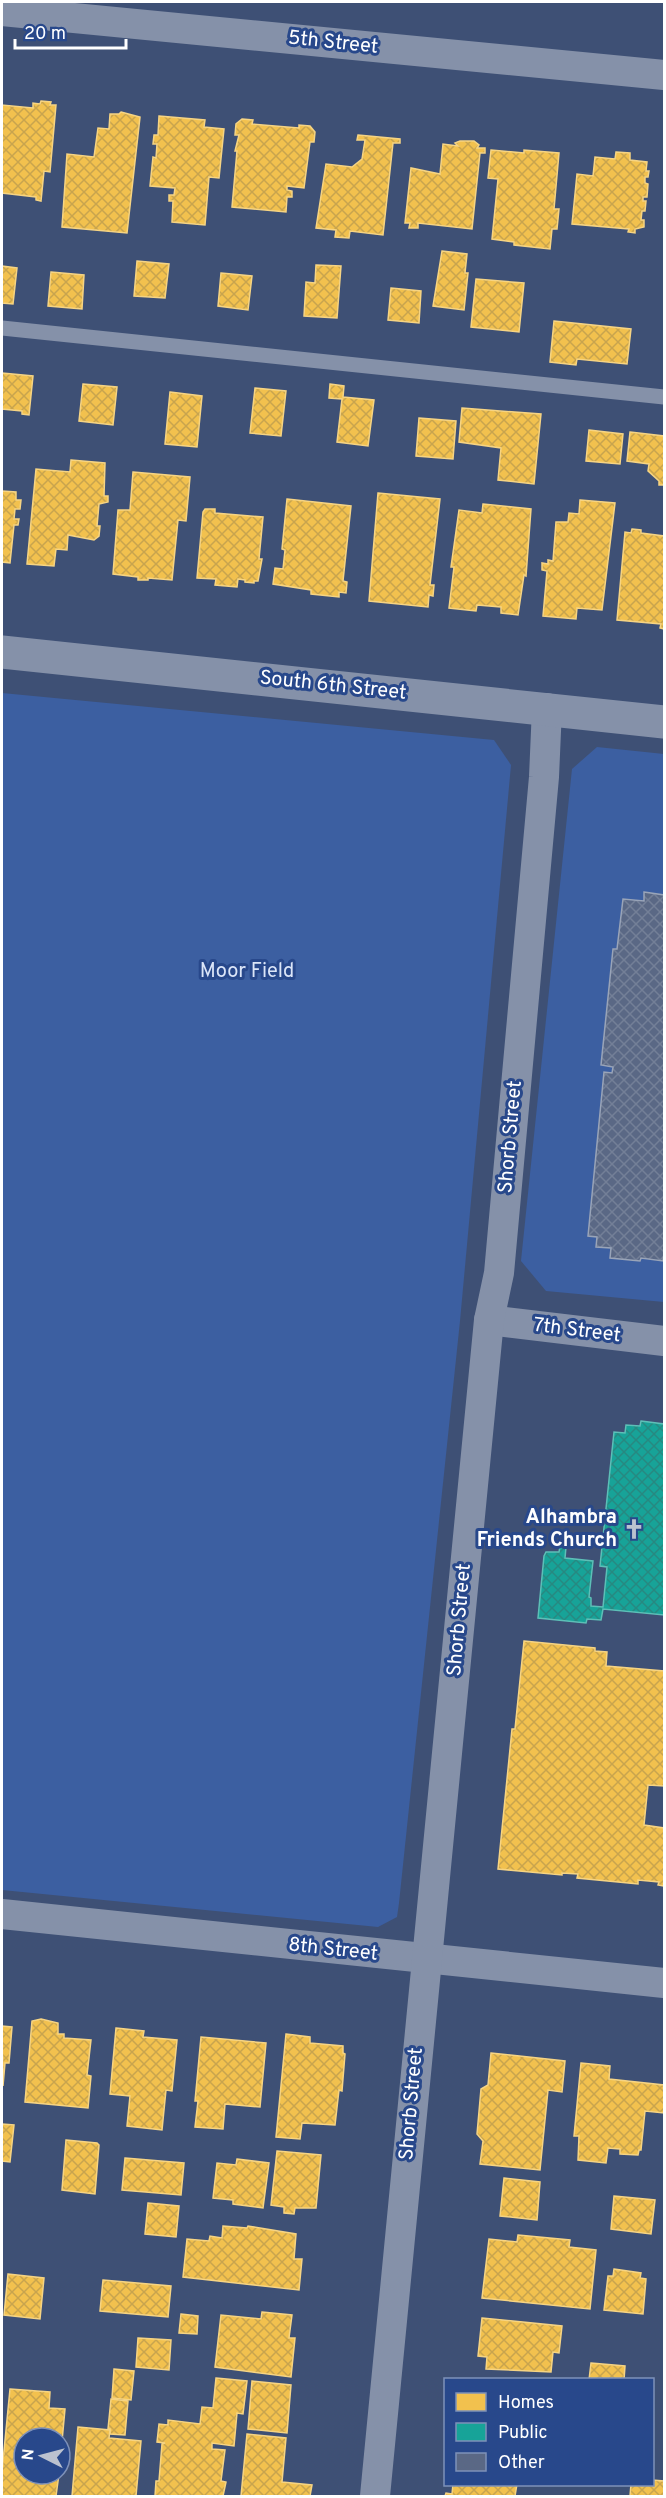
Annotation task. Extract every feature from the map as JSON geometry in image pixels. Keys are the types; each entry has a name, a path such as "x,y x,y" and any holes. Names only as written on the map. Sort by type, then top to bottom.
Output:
{"street":[{"name":"5th Street","path":"2,11 664,75"},
{"name":"South 6th Street","path":"2,652 664,722"},
{"name":"Shorb Street","path":"375,2496 489,1320 499,1273 544,777 547,708"},
{"name":"7th Street","path":"489,1320 664,1341"},
{"name":"8th Street","path":"2,1914 664,1983"}],"lane":[{"path":"2,328 664,397"}],"green space":[{"name":"Moor Field","path":"2,693 494,740 511,765 460,1321 399,1903 397,1917 378,1927 2,1890"},
{"path":"597,747 664,754 664,1302 546,1291 521,1261 572,769"}],"building: Homes":[{"path":"41,101 56,105 50,172 44,171 41,201 36,200 36,197 2,193 2,105 33,108 33,103 40,104"},
{"path":"121,112 140,117 127,233 62,227 67,154 94,157 98,128 109,129 110,114"},
{"path":"159,116 205,120 204,127 224,129 219,178 209,177 205,225 172,222 173,201 169,201 169,195 174,195 175,188 150,186 153,157 156,158 157,144 153,144 154,135 158,135"},
{"path":"242,119 253,120 252,124 299,128 299,125 310,126 315,132 314,142 310,142 304,188 287,186 287,190 292,191 292,197 287,197 286,212 232,207 237,151 235,151 239,135 235,135 236,124"},
{"path":"358,135 400,139 400,143 393,143 383,235 350,231 349,238 335,237 336,230 316,228 326,164 352,167 362,159 365,140 357,140"},
{"path":"474,141 479,145 477,148 485,148 485,153 480,153 472,229 418,223 418,228 409,228 410,223 405,223 411,168 440,174 443,144 458,146 455,143"},
{"path":"491,150 559,153 554,209 559,209 557,229 552,229 550,249 514,245 514,242 492,239 498,179 488,178"},
{"path":"616,152 630,153 630,160 647,162 646,171 649,171 648,177 645,177 645,183 648,184 647,197 643,197 643,201 646,201 641,220 644,220 644,227 635,229 635,233 628,232 629,229 572,224 577,174 593,176 595,157 615,159"},
{"path":"442,251 467,254 465,273 468,273 464,310 433,306"},
{"path":"137,261 169,264 165,298 134,296"},
{"path":"316,265 341,266 337,318 304,316 306,282 315,283"},
{"path":"2,266 17,268 13,304 2,303"},
{"path":"51,272 84,275 82,309 48,306"},
{"path":"221,273 252,276 248,310 218,306"},
{"path":"476,279 524,283 519,332 471,327"},
{"path":"391,288 421,291 419,323 388,320"},
{"path":"554,321 631,329 627,364 577,359 576,365 550,362"},
{"path":"2,373 33,376 29,415 22,414 22,411 2,409"},
{"path":"83,384 117,387 113,425 79,421"},
{"path":"330,384 344,386 343,397 374,400 368,446 337,442 342,399 329,398"},
{"path":"255,388 286,391 281,436 250,433"},
{"path":"170,392 202,396 197,447 165,444"},
{"path":"462,408 541,414 534,484 498,480 501,448 459,442"},
{"path":"419,418 456,421 453,459 416,456"},
{"path":"589,430 623,434 620,464 586,461"},
{"path":"630,432 664,436 664,485 659,485 659,481 648,471 649,464 627,461"},
{"path":"71,460 105,463 104,496 108,496 108,502 99,504 97,526 100,526 99,536 94,540 68,535 67,550 56,549 54,566 27,564 36,469 70,472"},
{"path":"133,472 190,477 186,521 178,520 172,580 148,578 148,580 138,580 138,577 113,574 118,510 130,510"},
{"path":"2,491 16,492 16,500 21,500 20,509 15,509 14,519 19,519 18,525 14,525 10,563 2,562"},
{"path":"378,493 440,499 430,585 434,585 433,596 429,595 428,607 369,601"},
{"path":"287,499 351,506 343,581 347,582 346,593 339,592 339,597 311,594 311,590 273,584 275,568 283,569 285,550 282,549"},
{"path":"580,500 615,503 602,610 577,608 576,619 543,616 547,571 542,570 542,563 548,564 548,560 553,561 556,522 568,522 569,513 579,514"},
{"path":"483,504 531,509 526,576 524,575 518,615 501,613 501,607 477,605 476,611 449,608 454,567 451,567 459,510 482,513"},
{"path":"205,509 215,509 215,513 263,517 259,559 262,559 258,581 254,583 238,579 237,587 215,585 216,579 197,578"},
{"path":"632,529 641,530 641,533 664,536 664,629 660,628 661,624 617,620 625,532 631,533"},
{"path":"524,1641 595,1648 595,1651 607,1652 606,1666 664,1671 664,1786 648,1785 644,1825 664,1828 664,1886 658,1885 659,1882 638,1880 638,1884 577,1878 578,1874 562,1873 562,1875 498,1869 512,1729 515,1729"},
{"path":"41,2019 58,2023 58,2034 64,2034 64,2038 91,2040 87,2075 91,2076 88,2108 25,2102 32,2021"},
{"path":"2,2026 12,2027 9,2063 5,2063 3,2086"},
{"path":"116,2028 144,2031 143,2037 177,2040 172,2091 166,2090 162,2130 127,2126 130,2096 110,2094"},
{"path":"286,2034 310,2037 310,2043 343,2046 345,2054 342,2091 339,2090 335,2125 302,2123 300,2139 276,2137"},
{"path":"201,2037 266,2043 260,2107 225,2104 223,2129 195,2127"},
{"path":"491,2053 565,2061 562,2092 548,2090 540,2170 480,2164 483,2141 477,2134 481,2089 488,2085"},
{"path":"581,2063 610,2066 609,2079 664,2085 664,2113 645,2111 641,2150 638,2155 620,2154 620,2149 608,2148 606,2163 578,2160 579,2136 574,2136"},
{"path":"2,2124 14,2125 10,2162 2,2161"},
{"path":"66,2140 99,2145 95,2194 62,2190"},
{"path":"277,2151 321,2155 316,2208 295,2208 294,2214 284,2213 284,2207 271,2205"},
{"path":"125,2158 184,2163 181,2195 122,2190"},
{"path":"237,2159 269,2163 263,2208 233,2204 233,2200 213,2198 217,2163 236,2165"},
{"path":"504,2178 540,2182 537,2220 500,2216"},
{"path":"614,2196 655,2200 651,2234 611,2229"},
{"path":"148,2203 179,2206 176,2237 145,2234"},
{"path":"223,2226 247,2228 248,2226 296,2234 294,2259 302,2259 299,2290 183,2277 187,2239 209,2241 210,2236 222,2238"},
{"path":"518,2235 570,2240 569,2247 596,2250 590,2309 482,2298 489,2239 517,2242"},
{"path":"614,2269 641,2273 640,2278 646,2279 643,2314 604,2310 608,2276 613,2276"},
{"path":"8,2274 44,2278 40,2319 4,2315"},
{"path":"103,2280 171,2286 168,2317 100,2311"},
{"path":"262,2312 292,2315 289,2338 295,2338 291,2377 215,2367 221,2315 261,2319"},
{"path":"181,2314 198,2316 197,2334 179,2333"},
{"path":"482,2318 562,2326 559,2353 553,2352 551,2372 486,2369 487,2357 478,2356"},
{"path":"138,2338 171,2340 169,2370 136,2367"},
{"path":"591,2363 625,2366 624,2378 589,2378"},
{"path":"114,2369 134,2371 131,2400 112,2398"},
{"path":"216,2378 247,2381 243,2414 237,2413 234,2446 212,2443 212,2449 225,2450 221,2481 226,2482 223,2496 155,2496 156,2481 159,2481 162,2444 165,2443 157,2442 159,2424 168,2425 168,2420 200,2424 202,2407 213,2408"},
{"path":"252,2381 291,2385 287,2433 248,2429"},
{"path":"10,2389 50,2392 49,2408 65,2409 63,2426 12,2426 12,2486 57,2486 56,2496 2,2496 2,2471"},
{"path":"111,2399 128,2401 125,2435 110,2434 110,2429 108,2429"},
{"path":"78,2427 110,2430 109,2438 141,2441 136,2496 72,2496"},
{"path":"247,2434 286,2438 282,2482 312,2485 310,2496 241,2496"},
{"path":"654,2480 664,2481 664,2496 630,2496 631,2486 654,2486"},
{"path":"453,2486 517,2486 515,2496 445,2496 446,2493 452,2494"}],"building: Public":[{"path":"641,1421 664,1424 664,1615 603,1609 601,1620 587,1619 586,1623 538,1618 544,1556 546,1552 559,1552 560,1546 566,1547 565,1558 593,1561 589,1597 591,1606 603,1607 607,1567 600,1566 614,1432 625,1433 626,1425 640,1426"}],"building: Other":[{"path":"644,892 664,895 663,1261 610,1258 611,1248 596,1247 597,1237 588,1236 604,1072 612,1073 613,1067 601,1065 613,949 617,949 623,899 644,901"}],"place":[{"name":"Alhambra Friends Church","path":"634,1529"}]}
